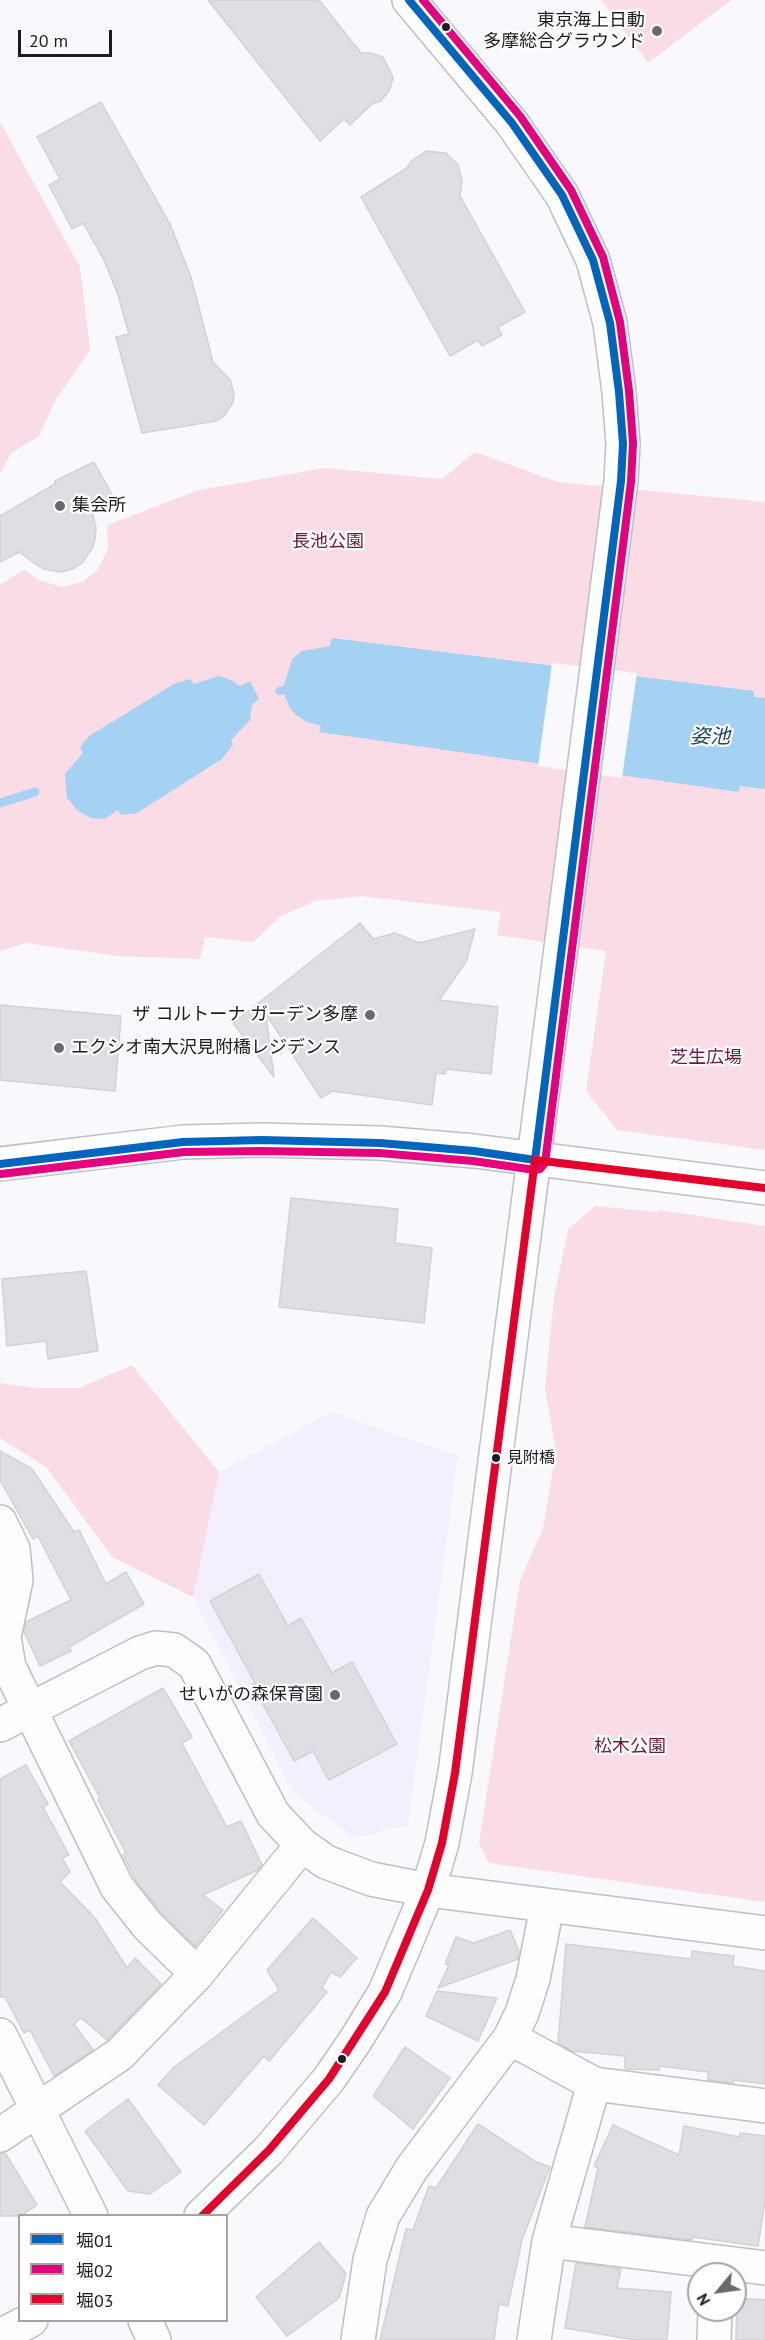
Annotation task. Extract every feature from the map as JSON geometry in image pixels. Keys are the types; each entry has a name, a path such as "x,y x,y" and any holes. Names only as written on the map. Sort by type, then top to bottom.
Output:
{"street":[{"path":"203,2214 269,2150 329,2079 385,1992 428,1890 442,1843 456,1773 621,481 620,392 610,323 593,260 562,195 518,132 409,0"},
{"path":"0,1164 183,1142 262,1140 380,1143 474,1151 765,1188"},
{"path":"0,1522 13,1549 16,1580 3,1638 9,1668 117,1887 147,1926 197,1974"},
{"path":"0,1725 140,1653 156,1648 174,1650 194,1664 273,1814 302,1845 326,1862 371,1880 428,1890 765,1934"},
{"path":"0,2135 120,2054 197,1974 302,1845"},
{"path":"358,2340 370,2260 383,2216 412,2168 510,2038 522,2013 533,1979 546,1906"},
{"path":"0,2035 91,2214"},
{"path":"510,2038 594,2084 765,2106"},
{"path":"534,2340 549,2241 594,2084"},
{"path":"549,2241 687,2263"},
{"path":"747,2268 765,2268"},
{"path":"0,2336 26,2322"},
{"path":"146,2322 154,2340"},
{"path":"714,2340 715,2322"}],"shaded area":[{"name":"せいがの森保育園","path":"332,1412 458,1456 408,1825 355,1838 294,1794 193,1597 219,1472"}],"green space":[{"name":"東京海上日動 多摩総合グラウンド","path":"601,0 731,0 648,63"},
{"path":"0,122 80,267 90,350 56,399 39,436 11,453 0,474"},
{"path":"475,452 558,482 765,502 765,1150 617,1130 586,1091 606,951 497,935 501,912 361,896 315,901 281,916 253,942 205,937 200,959 118,956 26,943 0,951 0,584 25,570 38,580 62,587 83,582 99,568 108,548 107,525 199,490 325,468 442,479"},
{"name":"松木公園","path":"595,1206 658,1212 659,1210 765,1226 765,1902 489,1863 479,1843 520,1581 543,1528 556,1452 545,1388 554,1298 568,1229"},
{"path":"132,1365 219,1472 193,1597 112,1557 47,1468 0,1438 0,1383 35,1388 80,1388"}],"water":[{"name":"姿池","path":"332,638 754,691 754,697 765,698 765,789 740,786 739,792 319,732 321,726 307,722 290,708 285,697 284,685 292,659 302,651 330,646"},
{"path":"219,676 240,686 250,681 259,699 252,705 250,720 231,740 233,745 222,759 137,813 121,815 118,810 105,819 91,818 78,811 67,798 65,774 83,753 80,747 89,736 174,684 190,679 194,684"}],"pier":[{"path":"552,663 637,673 622,778 538,766"}],"building":[{"path":"208,0 319,0 361,53 383,57 393,77 390,89 381,101 372,104 350,125 344,119 320,141"},
{"path":"101,102 170,224 191,277 213,362 230,380 234,393 233,402 224,416 216,421 142,433 116,337 129,334 118,295 104,260 83,223 72,229 49,185 60,179 37,137"},
{"path":"426,151 446,153 458,165 462,181 460,196 525,312 498,327 502,335 482,346 478,340 450,356 361,197 407,168 411,161"},
{"name":"集会所","path":"94,462 115,500 92,512 96,528 95,539 93,547 82,563 73,569 61,572 43,569 19,552 0,562 0,516 55,484 55,481"},
{"name":"ザ コルトーナ ガーデン多摩","path":"360,923 373,939 395,933 419,943 475,929 466,962 439,1000 498,1007 491,1074 446,1069 445,1074 436,1073 432,1105 332,1091 321,1098 266,1014 274,1077 233,1023"},
{"name":"エクシオ南大沢見附橋レジデンス","path":"0,1005 121,1016 115,1091 0,1080"},
{"path":"291,1198 398,1209 395,1243 432,1248 424,1323 279,1307"},
{"path":"86,1271 98,1351 48,1359 46,1341 7,1346 2,1279"},
{"path":"0,1451 32,1469 74,1532 79,1530 106,1584 126,1572 144,1604 69,1647 71,1651 40,1666 24,1632 26,1622 71,1600 38,1536 33,1539 0,1480"},
{"path":"259,1574 288,1626 301,1618 332,1673 352,1662 397,1744 329,1780 313,1751 294,1761 210,1601"},
{"path":"163,1688 192,1737 182,1743 227,1827 241,1821 262,1865 258,1870 203,1895 223,1910 195,1946 162,1913 136,1881 123,1855 126,1853 98,1800 100,1798 69,1741"},
{"path":"26,1765 48,1804 43,1807 69,1855 62,1858 70,1872 60,1882 95,1918 127,1968 135,1958 161,1984 107,2040 81,2018 74,2024 93,2050 54,2076 30,2030 24,2033 5,1997 0,1997 0,1779"},
{"path":"313,1918 357,1958 340,1977 331,1972 322,1988 327,1992 269,2061 264,2056 204,2125 158,2085 174,2067 279,1990 267,1970"},
{"path":"510,1930 519,1951 518,1959 438,1988 449,1965 445,1964 456,1937 474,1943"},
{"path":"566,1944 691,1959 692,1951 734,1956 733,1966 765,1971 765,2084 734,2080 733,2083 708,2080 708,2072 660,2066 659,2070 625,2069 625,2056 572,2051 558,2043"},
{"path":"437,1991 497,1998 478,2041 426,2016"},
{"path":"405,2047 450,2078 413,2129 373,2096"},
{"path":"128,2099 181,2172 150,2194 128,2191 85,2131"},
{"path":"478,2124 536,2162 550,2167 522,2240 508,2306 499,2304 494,2340 380,2340 406,2229 413,2230 429,2186 436,2188"},
{"path":"613,2125 679,2155 684,2126 740,2137 740,2133 765,2136 765,2201 758,2246 693,2237 692,2240 585,2227 598,2168 594,2166"},
{"path":"5,2153 37,2205 18,2216 0,2216 0,2154"},
{"path":"319,2242 346,2273 339,2298 287,2336 256,2297"},
{"path":"576,2263 621,2269 617,2288 671,2292 667,2340 635,2340 565,2328"},
{"path":"747,2299 765,2300 765,2340 736,2340 736,2322 747,2322"}],"waterway":[{"path":"280,691 284,690"},
{"path":"0,803 35,792"}],"transit line":[{"name":"堀01","path":"0,1164 183,1142 262,1140 380,1143 474,1151 535,1160 621,481 623,444 619,392 610,323 593,260 562,195 512,123 409,0"},
{"name":"堀02","path":"1,1174 184,1152 379,1153 473,1161 535,1170 540,1169 545,1163 631,482 633,443 629,391 620,322 603,257 571,190 520,116 423,0"},
{"name":"堀03","path":"204,2214 269,2150 329,2079 385,1992 428,1890 442,1843 455,1773 535,1160 765,1188"}],"place":[{"name":"東京海上日動 多摩総合グラウンド","path":"657,31"},
{"name":"集会所","path":"60,506"},
{"name":"ザ コルトーナ ガーデン多摩","path":"370,1015"},
{"name":"エクシオ南大沢見附橋レジデンス","path":"59,1048"},
{"name":"見附橋","path":"496,1458"},
{"name":"せいがの森保育園","path":"335,1695"}],"park label":[{"name":"長池公園","path":"328,542"},
{"name":"芝生広場","path":"706,1058"}]}
